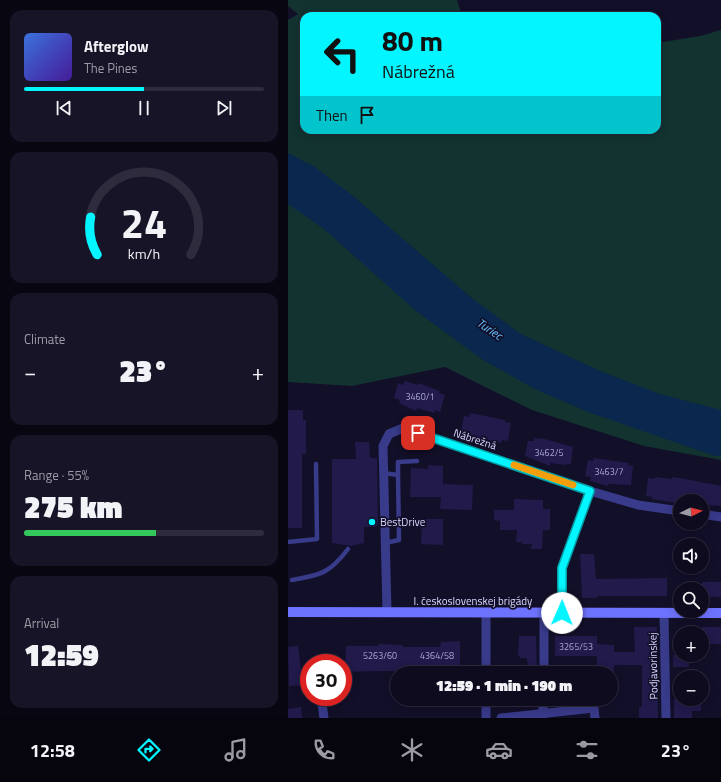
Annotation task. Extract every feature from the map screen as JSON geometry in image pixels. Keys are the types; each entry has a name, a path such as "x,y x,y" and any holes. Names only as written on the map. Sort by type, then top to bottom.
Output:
{"street":[{"name":"Nábrežná","path":"387,612 383,446 388,434 403,428 590,491 638,505 673,510"},
{"path":"562,613 562,568 590,491"},
{"path":"709,515 721,517"},
{"name":"I. československej brigády","path":"288,612 721,613"},
{"path":"486,613 486,666"},
{"path":"544,613 544,666"},
{"name":"Podjavorinskej","path":"664,613 666,718"},
{"path":"322,706 324,718"},
{"path":"486,706 486,718"},
{"path":"501,718 543,716 594,708 595,718"}],"lane":[{"path":"385,543 399,540 398,462 417,461"},
{"path":"288,542 317,539 316,464"},
{"path":"383,473 398,475"},
{"path":"292,580 323,573 333,567 348,549"}],"green space":[{"path":"288,0 457,0 461,12 300,12 300,134 661,134 661,42 700,36 721,30 721,460 644,446 532,410 445,367 352,386 288,382 288,20 298,14 288,6"}],"water":[{"name":"Turiec","path":"288,153 315,167 353,196 473,299 519,333 600,371 660,394 721,410 721,456 715,456 588,412 537,390 483,360 416,311 324,229 288,204"}],"building":[{"path":"405,381 417,385 418,383 440,391 439,393 445,395 440,412 435,410 434,413 417,408 416,411 399,403 400,400 394,398 398,383 403,385"},
{"path":"288,410 303,410 303,420 306,420 306,454 302,454 302,528 288,528"},
{"path":"470,413 505,420 505,422 511,423 508,441 502,440 501,443 484,439 483,441 476,440 476,438 465,435 465,432 461,431 464,416 469,417"},
{"path":"534,438 541,438 573,447 571,464 566,465 550,463 550,466 525,456 528,441 534,441"},
{"path":"355,442 369,442 370,458 377,458 378,524 375,527 364,527 364,543 351,546 332,543 332,459 356,459"},
{"path":"594,458 629,463 628,465 633,466 631,485 608,484 608,486 590,481 591,477 585,476 588,460 593,461"},
{"path":"428,465 443,466 443,484 473,485 472,510 440,509 441,497 410,497 411,468 428,469"},
{"path":"655,477 672,479 672,477 721,486 721,506 709,505 709,494 673,494 673,502 652,499 652,497 646,496 648,478 654,479"},
{"path":"514,499 543,500 543,509 550,509 550,530 543,530 542,549 531,549 532,544 522,544 522,542 516,542 517,530 500,530 500,521 494,520 494,510 514,510"},
{"path":"422,519 443,519 443,545 421,544"},
{"path":"580,554 594,554 596,579 667,578 667,596 597,596 597,598 582,598"},
{"path":"709,582 721,582 721,597 709,597"},
{"path":"634,627 657,627 658,718 639,718 639,707 642,707 642,665 597,666 597,656 555,656 555,636 597,636 597,644 614,645 614,652 635,652"},
{"path":"709,627 721,627 721,644 709,644"},
{"path":"519,636 536,636 537,666 528,666 527,658 520,658 520,656 518,656"},
{"path":"460,641 460,666 390,666 390,671 352,672 352,654 346,654 346,646 378,646 379,644 402,645 403,647 440,647 441,642"},
{"path":"298,646 300,662 300,685 289,686 288,647"},
{"path":"673,662 689,662 689,667 673,667"},
{"path":"674,706 701,706 701,711 692,711 692,718 674,718"},
{"path":"301,707 302,718 288,718 288,709"}],"slow traffic":[{"path":"514,465 573,485"}],"place":[{"name":"BestDrive","path":"372,522"}],"route":[{"path":"418,433 590,491 562,568 562,613"}]}
